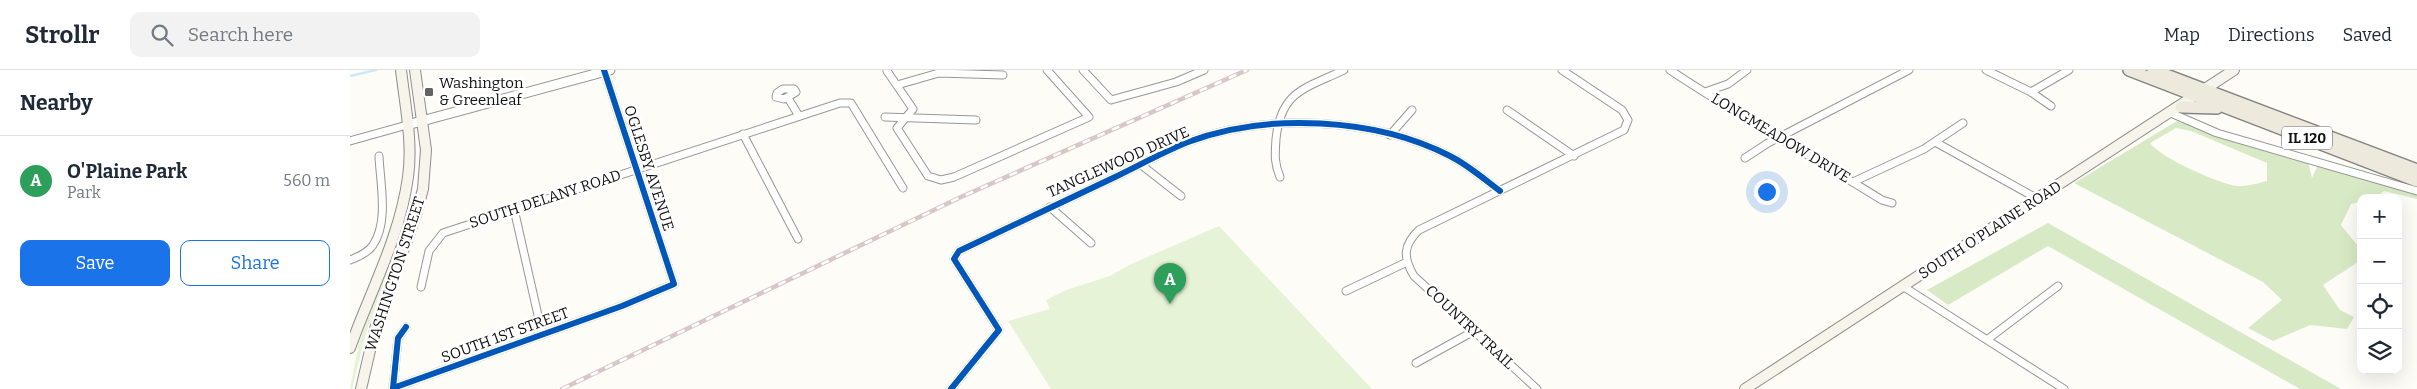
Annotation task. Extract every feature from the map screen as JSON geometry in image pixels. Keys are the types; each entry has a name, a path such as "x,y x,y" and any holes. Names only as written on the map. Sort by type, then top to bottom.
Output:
{"main road":[{"name":"WASHINGTON STREET","path":"350,348 403,198 409,162 401,70"},
{"name":"WASHINGTON STREET","path":"361,389 375,329 421,198 427,120 415,70"},
{"name":"IL 120","path":"2129,70 2201,93 2417,170"},
{"name":"IL 120","path":"2153,70 2234,110 2417,181"},
{"name":"SOUTH O'PLAINE ROAD","path":"1745,389 2181,107 2234,70"},
{"path":"2181,107 2211,107 2234,110"}],"street":[{"path":"350,141 427,120 446,118 518,99 590,79 606,70"},
{"name":"OGLESBY AVENUE","path":"606,70 635,170 671,274"},
{"path":"887,71 913,109 908,118 900,123 897,128 928,176 941,180 954,177 1089,117 1046,70"},
{"path":"1083,70 1111,100 1176,82 1204,70"},
{"path":"1280,177 1274,164 1278,124 1283,108 1294,95 1344,70"},
{"path":"1346,292 1405,263 1404,250 1407,242 1419,230 1624,130 1628,124 1626,113 1562,70"},
{"name":"LONGMEADOW DRIVE","path":"1670,70 1732,111 1780,137 1882,200 1892,203"},
{"path":"1705,92 1728,84 1747,70"},
{"path":"1745,158 1780,137 1909,70"},
{"path":"1986,70 2031,92 2051,106"},
{"path":"2031,92 2069,70"},
{"path":"897,85 932,74 980,72 1002,75"},
{"path":"788,98 800,116"},
{"name":"SOUTH DELANY ROAD","path":"421,287 424,262 429,249 443,233 847,102 851,103 903,188"},
{"path":"1390,135 1412,110"},
{"path":"1507,110 1574,156"},
{"path":"2171,113 2225,135 2417,191"},
{"path":"885,117 976,120"},
{"path":"1853,182 1913,156 1937,143 1963,123"},
{"name":"TANGLEWOOD DRIVE","path":"951,389 999,330 954,259 959,251 1172,149 1204,137 1244,128 1278,124 1336,125 1390,135 1448,155 1500,191"},
{"path":"744,134 798,239"},
{"path":"1937,143 2038,198"},
{"path":"350,260 361,255 374,244 380,223 379,156"},
{"path":"1140,164 1181,196"},
{"path":"1050,207 1090,243"},
{"path":"514,209 542,333"},
{"name":"COUNTRY TRAIL","path":"1405,263 1414,276 1537,389"},
{"name":"SOUTH 1ST STREET","path":"406,327 398,338 393,388 663,290 674,284 671,274"},
{"path":"1988,339 2058,286"},
{"path":"1904,287 2064,389"},
{"path":"1416,363 1474,331"}],"green space":[{"path":"2177,121 2308,161 2312,178 2318,165 2393,186 2417,195 2417,199 2384,191 2380,194 2357,194 2357,203 2351,204 2341,225 2357,245 2357,263 2323,285 2340,310 2354,317 2347,329 2310,325 2273,341 2248,328 2282,300 2263,282 2074,183","holes":["2176,128 2191,131 2267,163 2267,181 2237,186 2204,175 2177,162 2165,156 2150,143"]},
{"path":"408,217 366,333 352,389 350,389 359,343 393,251"},
{"path":"2048,223 2341,389 2300,389 2048,246 1948,305 1927,290"},
{"path":"1219,226 1372,389 1051,389 1008,321 1050,309 1046,300 1066,290 1110,276 1129,265"}],"waterway":[{"path":"350,76 376,70"}],"railway":[{"path":"562,389 961,197 1247,70"}],"cycle path":[{"path":"406,327 398,338 393,388 622,306 674,284 604,70"},
{"path":"951,389 999,330 954,259 959,251 1189,142 1221,133 1254,127 1287,124 1354,126 1387,133 1419,143 1450,156 1470,168 1500,191"}],"place":[{"name":"Washington & Greenleaf","path":"429,92"},
{"name":"O'Plaine Park","path":"1170,304"}]}
